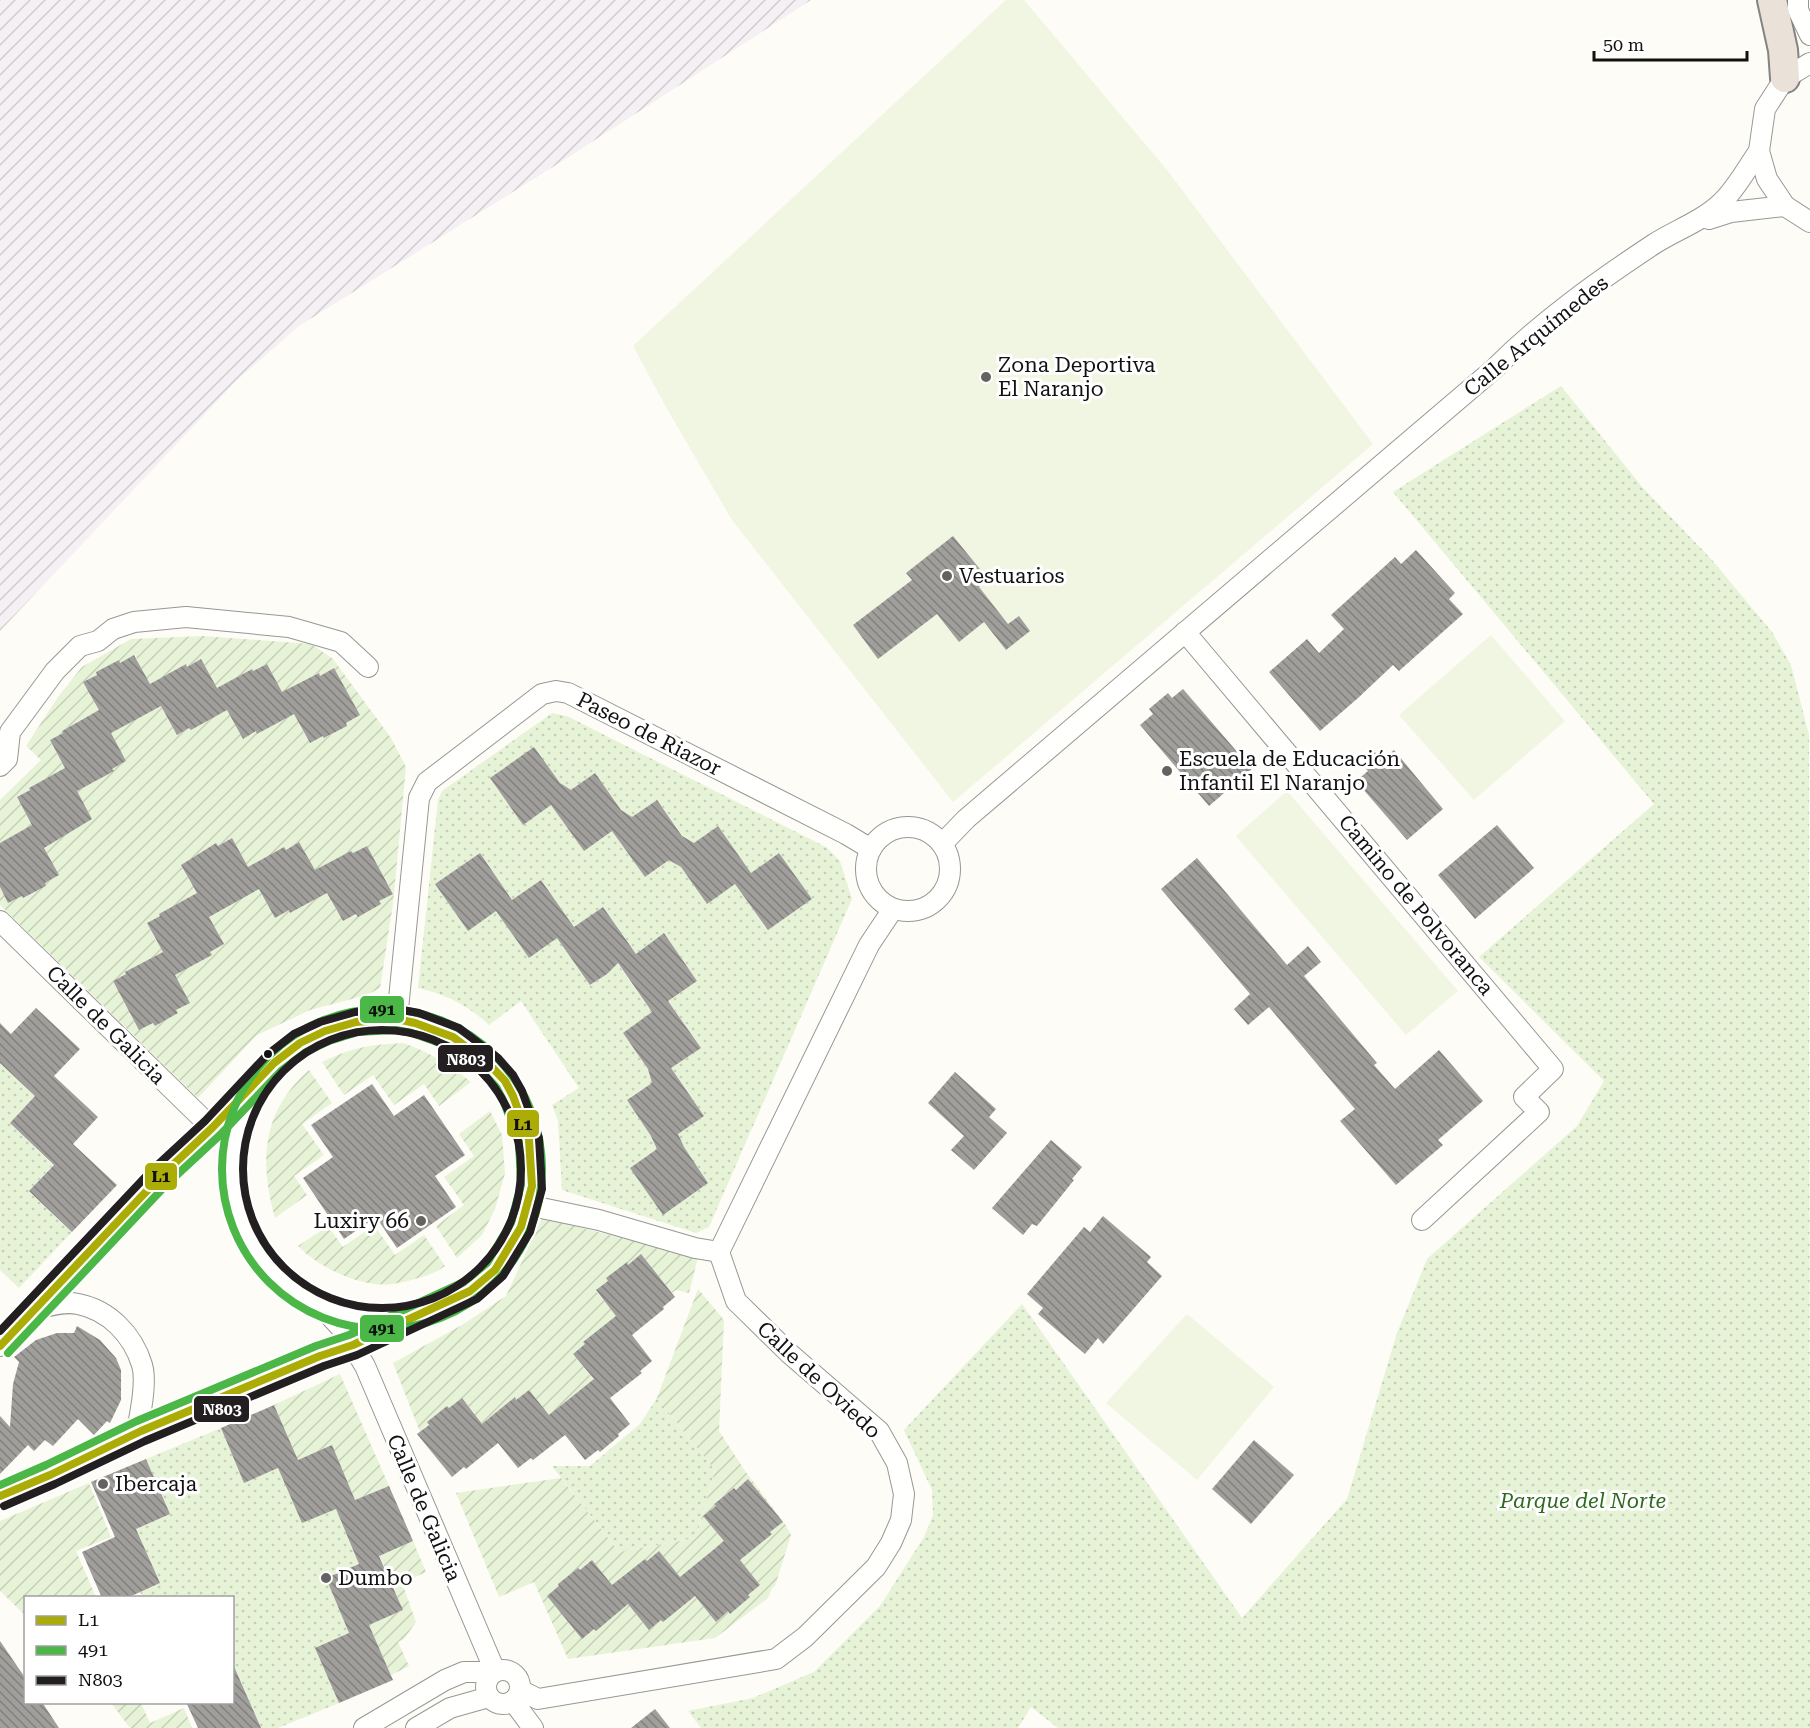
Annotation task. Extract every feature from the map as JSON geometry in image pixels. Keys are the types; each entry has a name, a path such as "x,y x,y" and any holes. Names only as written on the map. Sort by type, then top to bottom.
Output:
{"highway":[{"path":"1772,0 1784,64"}],"street":[{"path":"1783,0 1784,64 1765,109 1759,151 1767,179 1785,206 1810,222"},
{"path":"1798,0 1798,10 1810,35"},
{"path":"1784,64 1810,63"},
{"name":"Calle Arquímedes","path":"1692,225 1722,203 1759,151"},
{"name":"Calle Arquímedes","path":"1185,632 1532,334 1606,276 1657,243 1692,225 1731,212 1785,206"},
{"path":"0,766 7,759 10,732 56,671 80,646 98,641 113,629 134,622 186,617 289,627 341,642 368,667"},
{"path":"942,844 966,819 1185,632"},
{"name":"Camino de Polvoranca","path":"1185,632 1553,1069 1524,1097 1539,1112 1422,1220"},
{"name":"Paseo de Riazor","path":"397,1020 419,798 428,782 542,694 556,691 568,693 846,834 871,849"},
{"path":"907,826 917,827 931,833 942,844 948,853 951,873 944,893 935,902 923,909 908,912 892,909 874,895 866,878 866,864 871,849 883,834 907,826"},
{"path":"527,1205 604,1222 695,1248 719,1252 868,945 892,909"},
{"name":"Calle de Galicia","path":"0,921 212,1128"},
{"path":"0,1346 159,1178 251,1089 274,1062 300,1043 325,1031 356,1022 397,1020 415,1023 453,1037 490,1065 505,1081 513,1096 530,1140 532,1186 521,1227 495,1270 470,1291 353,1345 320,1356 136,1434 0,1496"},
{"path":"251,1089 235,1145 235,1193 246,1231 270,1268 321,1306 364,1318 386,1319 421,1314"},
{"name":"Calle de Oviedo","path":"517,1696 538,1700 776,1659 805,1637 876,1567 902,1520 904,1494 897,1463 879,1431 805,1368 736,1300 719,1252"},
{"path":"36,1309 76,1303 110,1317 129,1337 143,1366 142,1409 136,1434"},
{"name":"Calle de Galicia","path":"321,1306 353,1345 365,1366 494,1672"},
{"path":"364,1728 445,1680 464,1672 494,1672 506,1669 516,1674 520,1684 517,1696 533,1728"},
{"path":"494,1672 486,1684 489,1697 500,1704 517,1696"},
{"path":"416,1728 450,1707 489,1697"}],"shaded area":[{"path":"0,0 811,0 564,160 299,326 237,380 0,631"}],"green space":[{"name":"Zona Deportiva El Naranjo","path":"1006,0 1024,0 1167,170 1373,444 953,802 732,520 633,346"},
{"name":"Parque del Norte","path":"1561,386 1643,488 1712,560 1772,632 1791,665 1809,735 1810,1728 1058,1728 1031,1707 1018,1728 701,1728 688,1711 753,1698 814,1672 880,1606 924,1537 933,1515 932,1490 904,1430 1022,1304 1242,1618 1347,1499 1397,1333 1427,1259 1577,1126 1604,1081 1479,957 1654,804 1393,492"},
{"path":"1491,635 1565,721 1474,800 1399,715"},
{"path":"203,636 311,644 333,659 391,738 406,767 393,904 380,988 367,995 310,1010 257,1035 198,1098 0,905 0,887 8,902 22,896 24,898 46,886 45,883 58,876 33,850 57,840 92,819 83,802 74,807 67,793 126,761 117,745 100,735 169,699 167,717 177,734 189,728 191,730 235,703 243,738 256,731 258,734 302,707 300,726 310,743 347,726 346,723 360,715 334,668 320,676 318,673 275,700 267,686 276,681 267,664 253,671 251,669 208,695 201,660 187,667 185,664 141,691 143,672 135,655 96,672 97,675 84,682 110,708 84,718 50,740 59,757 76,766 51,776 17,797 26,814 42,823 0,843 0,800 41,760 26,746 58,697 82,667 131,639","holes":["231,838 239,874 284,847 286,850 299,842 309,859 307,878 351,851 353,853 367,846 376,862 366,868 384,877 393,893 379,901 380,904 343,921 333,904 335,885 291,913 267,881 223,909 198,919 215,928 224,944 210,952 211,954 163,977 190,1003 139,1030 113,981 148,960 173,949 166,936 156,941 147,923 207,891 191,883 181,865 216,843 218,846"]},
{"path":"552,713 567,716 826,847 840,861 852,899 709,1227 696,1233 562,1190 558,1121 552,1105 579,1088 521,1001 489,1025 456,1002 418,988 438,800 442,791","holes":["505,767 572,802 634,828 641,811 657,800 695,854 702,837 718,826 756,881 769,872 763,864 779,853 812,899 768,930 729,875 706,903 668,848 660,867 645,877 606,822 545,796 538,814 522,824 490,778","480,853 518,908 526,891 541,880 580,935 587,918 603,907 642,962 648,945 665,934 697,981 681,992 662,992 701,1048 684,1059 665,1060 704,1116 689,1127 670,1127 708,1183 692,1194 631,1168 646,1156 665,1156 627,1100 642,1089 661,1088 623,1033 639,1022 658,1021 613,957 606,974 591,985 552,929 545,947 529,958 490,902 483,920 468,931 435,884"]},
{"path":"1287,791 1458,991 1406,1035 1236,836"},
{"path":"403,1043 439,1059 471,1082 439,1106 424,1084 394,1105 373,1075 344,1095 322,1062 361,1048"},
{"path":"0,1063 35,1096 10,1123 53,1165 29,1191 72,1232 19,1288 0,1270"},
{"path":"309,1070 332,1103 302,1124 324,1155 294,1176 307,1195 275,1218 267,1176 268,1138 273,1120 282,1102 293,1086"},
{"path":"490,1111 502,1135 505,1173 495,1209 482,1235 457,1258 436,1226 464,1205 444,1177 474,1156 459,1134"},
{"path":"542,1218 698,1257 689,1293 676,1290 672,1293 641,1255 607,1278 608,1281 596,1291 618,1318 573,1354 595,1381 568,1400 543,1423 541,1405 529,1390 516,1400 514,1398 476,1432 474,1413 462,1398 449,1408 447,1406 420,1432 393,1363 462,1325 506,1296"},
{"path":"374,1225 395,1255 424,1235 445,1266 438,1271 404,1282 368,1283 329,1269 298,1246 328,1226 343,1247"},
{"path":"698,1289 724,1320 719,1431 745,1471 785,1524 791,1535 775,1586 768,1598 715,1638 568,1659 534,1582 499,1597 456,1493 561,1478 619,1552 696,1538 715,1470 657,1398","holes":["748,1480 782,1522 770,1532 771,1535 730,1565 748,1570 760,1585 748,1595 749,1598 716,1621 703,1606 702,1587 649,1630 636,1614 635,1596 596,1630 558,1584 592,1560 604,1575 606,1594 645,1559 647,1561 659,1551 671,1566 673,1585 711,1551 734,1536 704,1516 716,1506 714,1503"]},
{"path":"1187,1314 1274,1387 1197,1480 1106,1403"},
{"path":"340,1374 389,1486 355,1500 332,1446 298,1460 274,1405"},
{"path":"657,1398 715,1470 696,1538 619,1552 552,1466 590,1466 640,1424"},
{"path":"221,1428 244,1482 278,1468 336,1509 359,1564 326,1578 349,1633 339,1703 278,1728 261,1728 240,1679 234,1682 234,1596 142,1596 140,1592 160,1583 136,1529 170,1514 146,1459"},
{"path":"89,1483 111,1537 76,1551 96,1596 24,1596 24,1614 0,1591 0,1521"},
{"path":"413,1541 426,1572 402,1583 416,1622 404,1639 398,1642 409,1666 391,1675 369,1625 403,1610 375,1545 394,1549"},
{"path":"112,1704 141,1704 150,1723 184,1708 192,1728 130,1728"}],"building":[{"path":"953,536 988,579 979,587 1008,624 1019,616 1030,631 1006,650 984,622 959,642 937,614 878,659 853,625 912,580 906,573"},
{"path":"1416,550 1455,593 1449,599 1463,614 1399,671 1393,665 1320,731 1269,672 1307,639 1319,653 1344,629 1331,615 1395,557 1401,564"},
{"path":"134,655 150,684 186,664 187,667 201,659 217,688 252,669 253,671 267,664 282,692 334,668 360,715 346,723 347,726 310,743 294,714 243,739 227,710 177,735 161,706 111,733 126,761 112,769 114,771 77,791 92,819 44,848 59,875 45,883 46,886 8,903 0,887 0,843 32,825 17,797 65,768 50,740 99,710 83,682 97,675 96,672"},
{"path":"1183,689 1252,769 1209,806 1140,725 1153,714 1149,709 1168,693 1172,698"},
{"path":"534,747 560,783 571,790 595,773 621,810 632,817 657,800 682,836 694,843 718,826 751,873 779,853 812,899 768,930 735,884 707,904 681,867 669,860 645,877 612,831 584,851 551,805 523,825 490,778"},
{"path":"1394,750 1443,809 1407,840 1356,781 1368,771 1362,764 1375,752 1381,760"},
{"path":"1497,825 1534,868 1475,919 1438,875"},
{"path":"232,838 248,867 284,847 286,850 299,842 315,870 351,851 353,853 367,846 393,894 379,901 381,904 358,917 356,914 343,921 327,893 290,913 289,910 275,918 259,889 209,917 224,944 210,952 212,955 175,975 190,1003 176,1010 178,1013 155,1026 153,1023 139,1030 113,981 163,952 147,923 197,893 181,865 216,843 218,846"},
{"path":"480,853 512,900 541,880 574,927 603,907 636,954 664,933 697,981 668,1001 701,1048 671,1068 704,1116 678,1134 708,1183 663,1215 630,1168 657,1149 627,1100 652,1083 648,1069 623,1033 652,1012 618,963 607,974 590,985 557,938 529,958 496,911 468,931 435,884"},
{"path":"1197,858 1287,965 1308,946 1321,962 1304,976 1377,1063 1374,1065 1395,1089 1439,1050 1483,1101 1438,1140 1443,1145 1396,1185 1340,1121 1355,1109 1269,1007 1248,1025 1234,1009 1250,994 1161,889"},
{"path":"36,1008 80,1049 54,1076 98,1117 73,1144 117,1185 72,1232 29,1191 54,1165 10,1123 35,1096 0,1063 0,1023 11,1034"},
{"path":"955,1072 996,1109 989,1117 1007,1133 974,1170 951,1150 964,1136 928,1103"},
{"path":"372,1084 394,1116 424,1095 465,1155 435,1176 456,1207 397,1248 376,1217 344,1239 303,1178 333,1157 311,1125"},
{"path":"1051,1140 1082,1167 1037,1226 1032,1224 1023,1235 992,1208"},
{"path":"1103,1216 1151,1257 1147,1262 1162,1276 1103,1344 1098,1338 1085,1354 1038,1314 1043,1308 1027,1294 1084,1227 1090,1232"},
{"path":"641,1254 675,1297 632,1335 652,1361 640,1371 642,1373 610,1398 630,1424 600,1452 598,1450 585,1460 565,1435 533,1460 531,1458 518,1468 498,1443 466,1469 464,1467 452,1477 417,1434 429,1425 427,1422 447,1406 449,1408 462,1398 482,1424 515,1397 516,1400 529,1390 549,1415 594,1379 573,1354 585,1344 583,1342 616,1316 596,1290 608,1281 606,1278"},
{"path":"77,1326 100,1340 116,1358 121,1370 121,1400 110,1423 107,1421 94,1435 78,1419 53,1446 45,1440 34,1451 28,1445 0,1474 0,1416 10,1427 13,1384 19,1362 14,1357 36,1340 57,1333 74,1333"},
{"path":"274,1405 298,1460 332,1445 355,1500 389,1486 413,1541 379,1556 403,1610 369,1625 393,1680 339,1703 315,1648 349,1633 326,1578 359,1564 336,1509 302,1523 278,1468 244,1483 221,1428"},
{"path":"1254,1440 1294,1475 1251,1524 1212,1489"},
{"path":"146,1459 170,1514 136,1529 160,1583 131,1596 101,1596 82,1552 115,1537 91,1482"},
{"path":"748,1479 783,1522 740,1560 760,1585 730,1614 728,1611 716,1622 695,1596 663,1622 661,1620 649,1630 628,1604 596,1631 594,1629 582,1639 547,1596 578,1568 580,1570 592,1560 612,1585 659,1551 680,1577 724,1541 703,1516 716,1506 714,1504"},
{"path":"0,1641 24,1676 24,1704 43,1704 59,1728 0,1728"},
{"path":"234,1667 261,1728 198,1728 187,1704 234,1704"},
{"path":"655,1709 670,1728 631,1728"}],"transit line":[{"name":"491","path":"382,1009 428,1016 443,1022 471,1036 495,1056 515,1080 529,1108 535,1123 542,1169 535,1215 529,1230 515,1258 495,1282 471,1302 443,1316 428,1322 382,1329 336,1322 321,1316 293,1302 269,1282 249,1258 235,1230 229,1215 222,1169 229,1123 235,1108 249,1080 269,1056 293,1036 321,1022 336,1016 382,1009"},
{"name":"N803","path":"0,1331 151,1171 205,1121 267,1055 294,1034 320,1022 355,1012 397,1009 419,1013 459,1028 498,1058 513,1075 522,1091 539,1138 542,1189 530,1232 503,1276 477,1299 357,1355 324,1366 145,1441 4,1506"},
{"name":"L1","path":"0,1346 159,1178 212,1128 274,1063 300,1043 325,1031 356,1022 397,1019 415,1023 453,1037 490,1065 505,1081 513,1096 529,1140 532,1186 521,1227 495,1270 470,1291 353,1345 320,1356 141,1431 50,1475 0,1496"},
{"name":"N803","path":"382,1030 409,1033 435,1041 459,1054 480,1071 497,1092 510,1116 518,1142 521,1169 518,1196 510,1222 497,1246 480,1267 459,1284 435,1297 409,1305 382,1308 355,1305 329,1297 305,1284 284,1267 267,1246 254,1222 246,1196 243,1169 246,1142 254,1116 267,1092 284,1071 305,1054 329,1041 355,1033 382,1030"},
{"name":"491","path":"0,1485 137,1421 316,1346 349,1335 464,1282 487,1263 511,1223 521,1185 519,1142 503,1100 496,1087 483,1073 448,1046 412,1033 396,1030 358,1032 329,1041 306,1052 281,1071 220,1135 166,1185 8,1353"}],"place":[{"name":"Zona Deportiva El Naranjo","path":"986,377"},
{"name":"Vestuarios","path":"947,576"},
{"name":"Escuela de Educación Infantil El Naranjo","path":"1167,771"},
{"name":"Luxiry 66","path":"421,1221"},
{"name":"Ibercaja","path":"103,1484"},
{"name":"Dumbo","path":"326,1578"}]}
